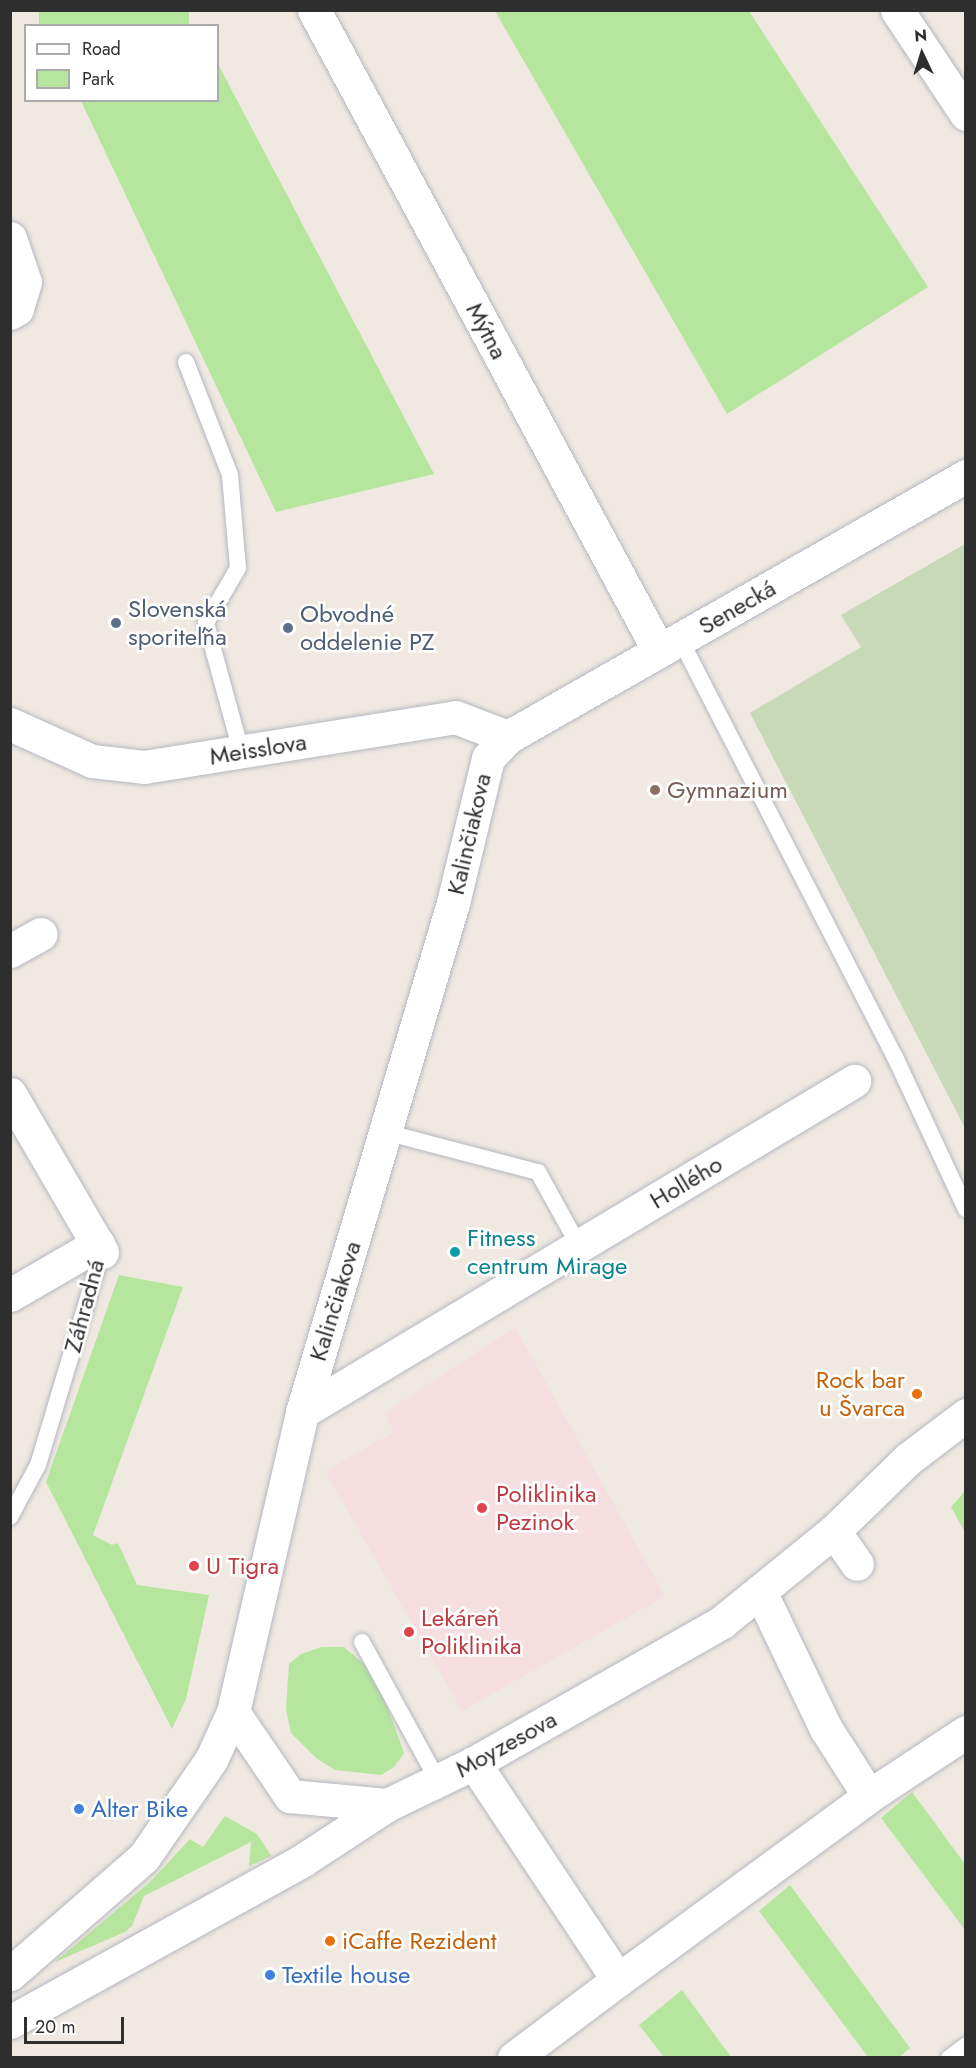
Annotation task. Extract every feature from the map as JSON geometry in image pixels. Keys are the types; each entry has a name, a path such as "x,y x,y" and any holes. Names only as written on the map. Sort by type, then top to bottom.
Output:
{"street":[{"name":"Mýtna","path":"314,10 670,645"},
{"path":"897,10 966,114"},
{"path":"10,238 25,282 17,309 10,313"},
{"name":"Senecká","path":"508,737 966,476"},
{"name":"Meisslova","path":"10,724 92,761 144,766 455,717 508,737"},
{"name":"Kalinčiakova","path":"10,1974 144,1857 211,1760 232,1712 302,1412 453,903 483,771 496,748 508,737"},
{"path":"10,951 41,934"},
{"name":"Hollého","path":"302,1412 854,1082"},
{"name":"Záhradná","path":"10,1094 100,1248"},
{"path":"10,1295 100,1248"},
{"name":"Moyzesova","path":"10,2022 303,1860 387,1805 474,1763 722,1622 834,1531 908,1459 966,1415"},
{"path":"834,1531 857,1564"},
{"path":"760,1591 826,1729 869,1796"},
{"path":"232,1712 290,1796 387,1805"},
{"path":"514,2058 869,1796 966,1732"},
{"path":"474,1763 618,1980"}],"lane":[{"path":"186,362 230,476 238,568 206,622 241,751"},
{"path":"670,645 890,1046 966,1209"},
{"path":"385,1132 538,1172 579,1246"},
{"name":"Záhradná","path":"10,1517 38,1465 100,1248"},
{"path":"362,1642 438,1780"},
{"path":"949,2058 966,2045"}],"shaded area":[{"name":"Poliklinika Pezinok","path":"515,1327 665,1596 462,1711 325,1471 394,1432 384,1413"}],"green space":[{"path":"39,11 189,11 189,24 39,24"},
{"path":"495,11 749,11 928,287 727,414"},
{"path":"219,66 434,474 276,512 81,102 219,102"},
{"path":"965,544 965,1128 750,713 861,647 841,615"},
{"path":"119,1275 183,1287 93,1535 112,1545 118,1543 137,1585 209,1595 186,1699 172,1729 46,1482"},
{"path":"965,1491 965,1532 951,1507"},
{"path":"322,1647 344,1647 375,1673 404,1753 394,1767 381,1775 335,1770 316,1758 291,1733 286,1710 289,1664 301,1654"},
{"path":"912,1792 965,1864 965,1930 881,1818"},
{"path":"225,1816 257,1834 271,1856 249,1866 251,1842 144,1896 132,1926 125,1932 55,1962 151,1881 190,1839 203,1847"},
{"path":"790,1885 910,2048 899,2057 868,2057 759,1911"},
{"path":"682,1990 731,2057 664,2057 639,2025"}],"place":[{"name":"Slovenská sporiteľňa","path":"116,623"},
{"name":"Obvodné oddelenie PZ","path":"288,628"},
{"name":"Gymnazium","path":"655,790"},
{"name":"Fitness centrum Mirage","path":"455,1252"},
{"name":"Rock bar u Švarca","path":"917,1394"},
{"name":"Poliklinika Pezinok","path":"482,1508"},
{"name":"U Tigra","path":"194,1566"},
{"name":"Lekáreň Poliklinika","path":"409,1632"},
{"name":"Alter Bike","path":"79,1809"},
{"name":"iCaffe Rezident","path":"330,1941"},
{"name":"Textile house","path":"270,1975"}]}
